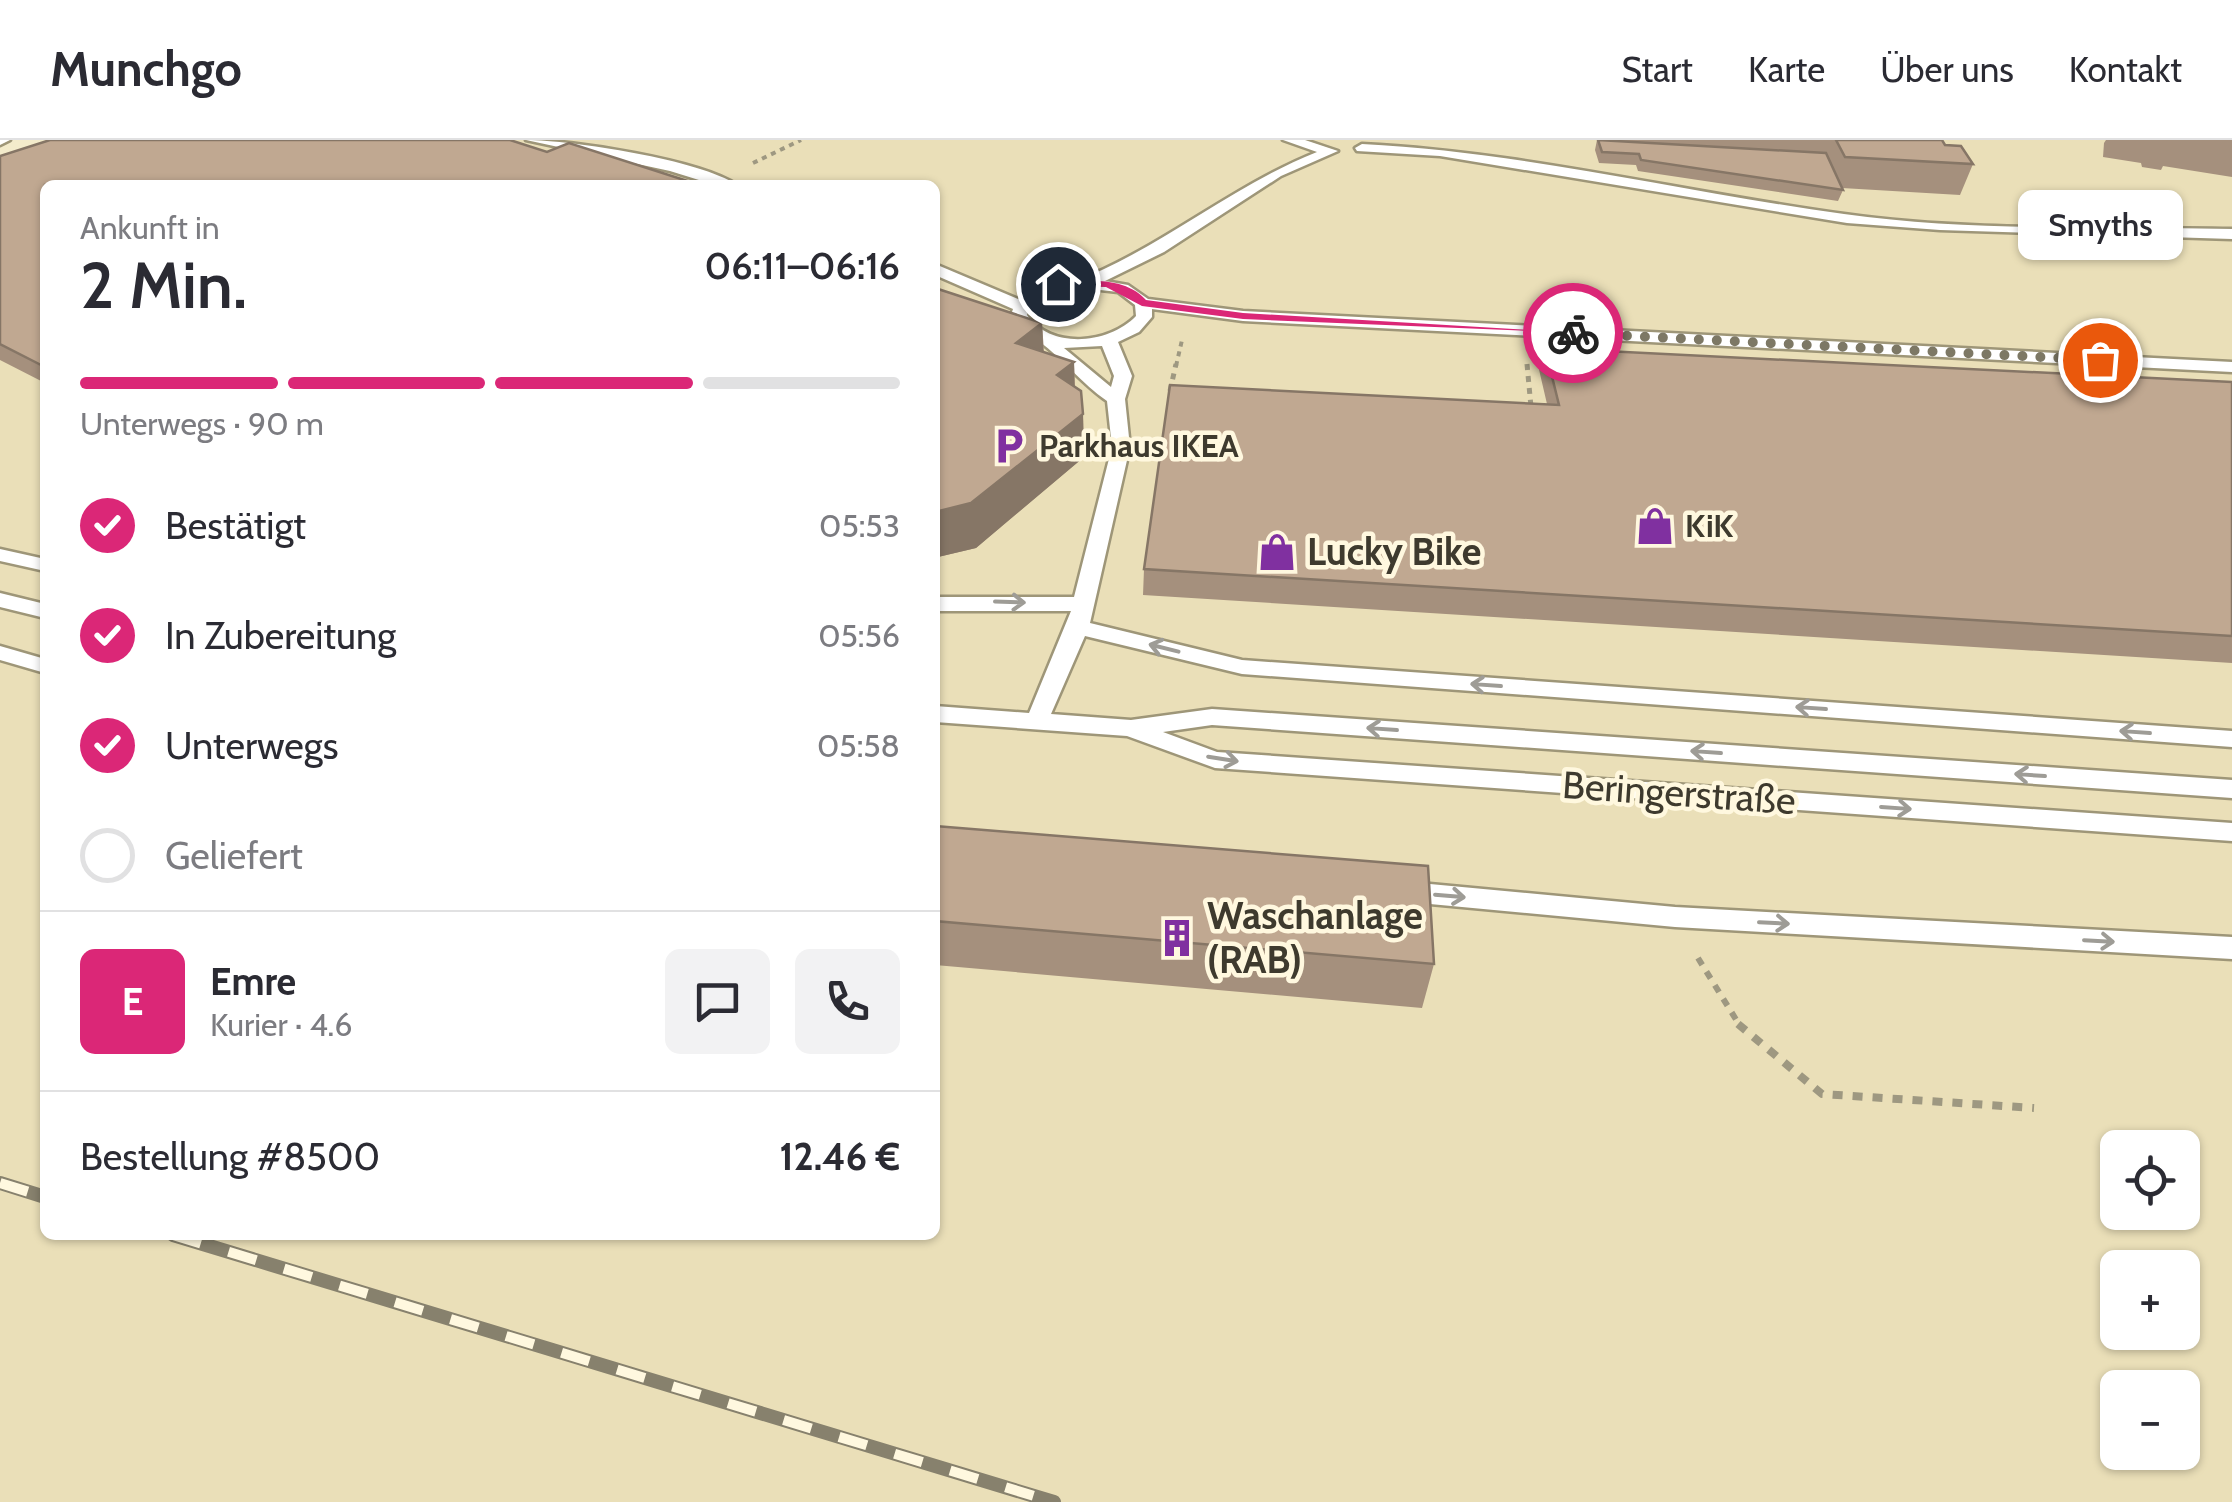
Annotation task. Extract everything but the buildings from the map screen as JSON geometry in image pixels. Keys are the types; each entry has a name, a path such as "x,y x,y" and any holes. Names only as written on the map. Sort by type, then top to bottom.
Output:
{"lane":[{"path":"533,140 674,168 714,180"},
{"path":"1362,148 1378,140"},
{"path":"1404,140 1440,152"},
{"path":"1276,173 1295,143 1331,151"},
{"path":"1091,282 1159,249 1276,173 1331,151 1362,148 1440,152 1847,219 2232,234"},
{"path":"0,158 18,153"},
{"path":"1122,288 1159,249"},
{"path":"940,271 1020,306"},
{"path":"962,280 1043,288 1091,282 1122,288 1142,303 1243,316 2232,367"},
{"path":"1020,306 1043,288"},
{"path":"1140,324 1145,310 1142,303"},
{"path":"1020,306 1022,323 1044,336 1085,378 1116,400"},
{"path":"1044,336 1064,341 1108,340 1140,324 1243,316"},
{"path":"1036,722 1081,616 1121,446 1116,400 1122,376 1108,340"},
{"path":"0,555 40,564"},
{"path":"0,600 40,610"},
{"path":"940,604 1081,616 1242,667 2232,739"},
{"path":"0,653 40,665"},
{"name":"Beringerstraße","path":"940,714 1131,728 1212,717 2232,789"},
{"name":"Beringerstraße","path":"1131,728 1215,760 2232,832"},
{"path":"1363,888 1675,917 2232,948"}],"path":[{"path":"1185,322 1171,386 1190,387"},
{"path":"1515,406 1534,407 1525,353"},
{"path":"1675,917 1728,1012 1746,1033 1822,1094 2034,1108"}],"shaded area":[{"path":"56,140 2172,140 2232,150 2232,1502 0,1502 0,157"}],"railway":[{"path":"0,1183 40,1195"},
{"path":"189,1240 1054,1502"}],"way so far":[{"path":"1573,333 2100,360"}],"place":[{"name":"Smyths","path":"2100,360"},
{"name":"Parkhaus IKEA","path":"1009,446"},
{"name":"KiK","path":"1655,526"},
{"name":"Lucky Bike","path":"1277,552"},
{"name":"Waschanlage (RAB)","path":"1177,938"}],"route":[{"path":"1058,284 1108,284 1135,295 1142,303 1243,316 1573,333"}]}
